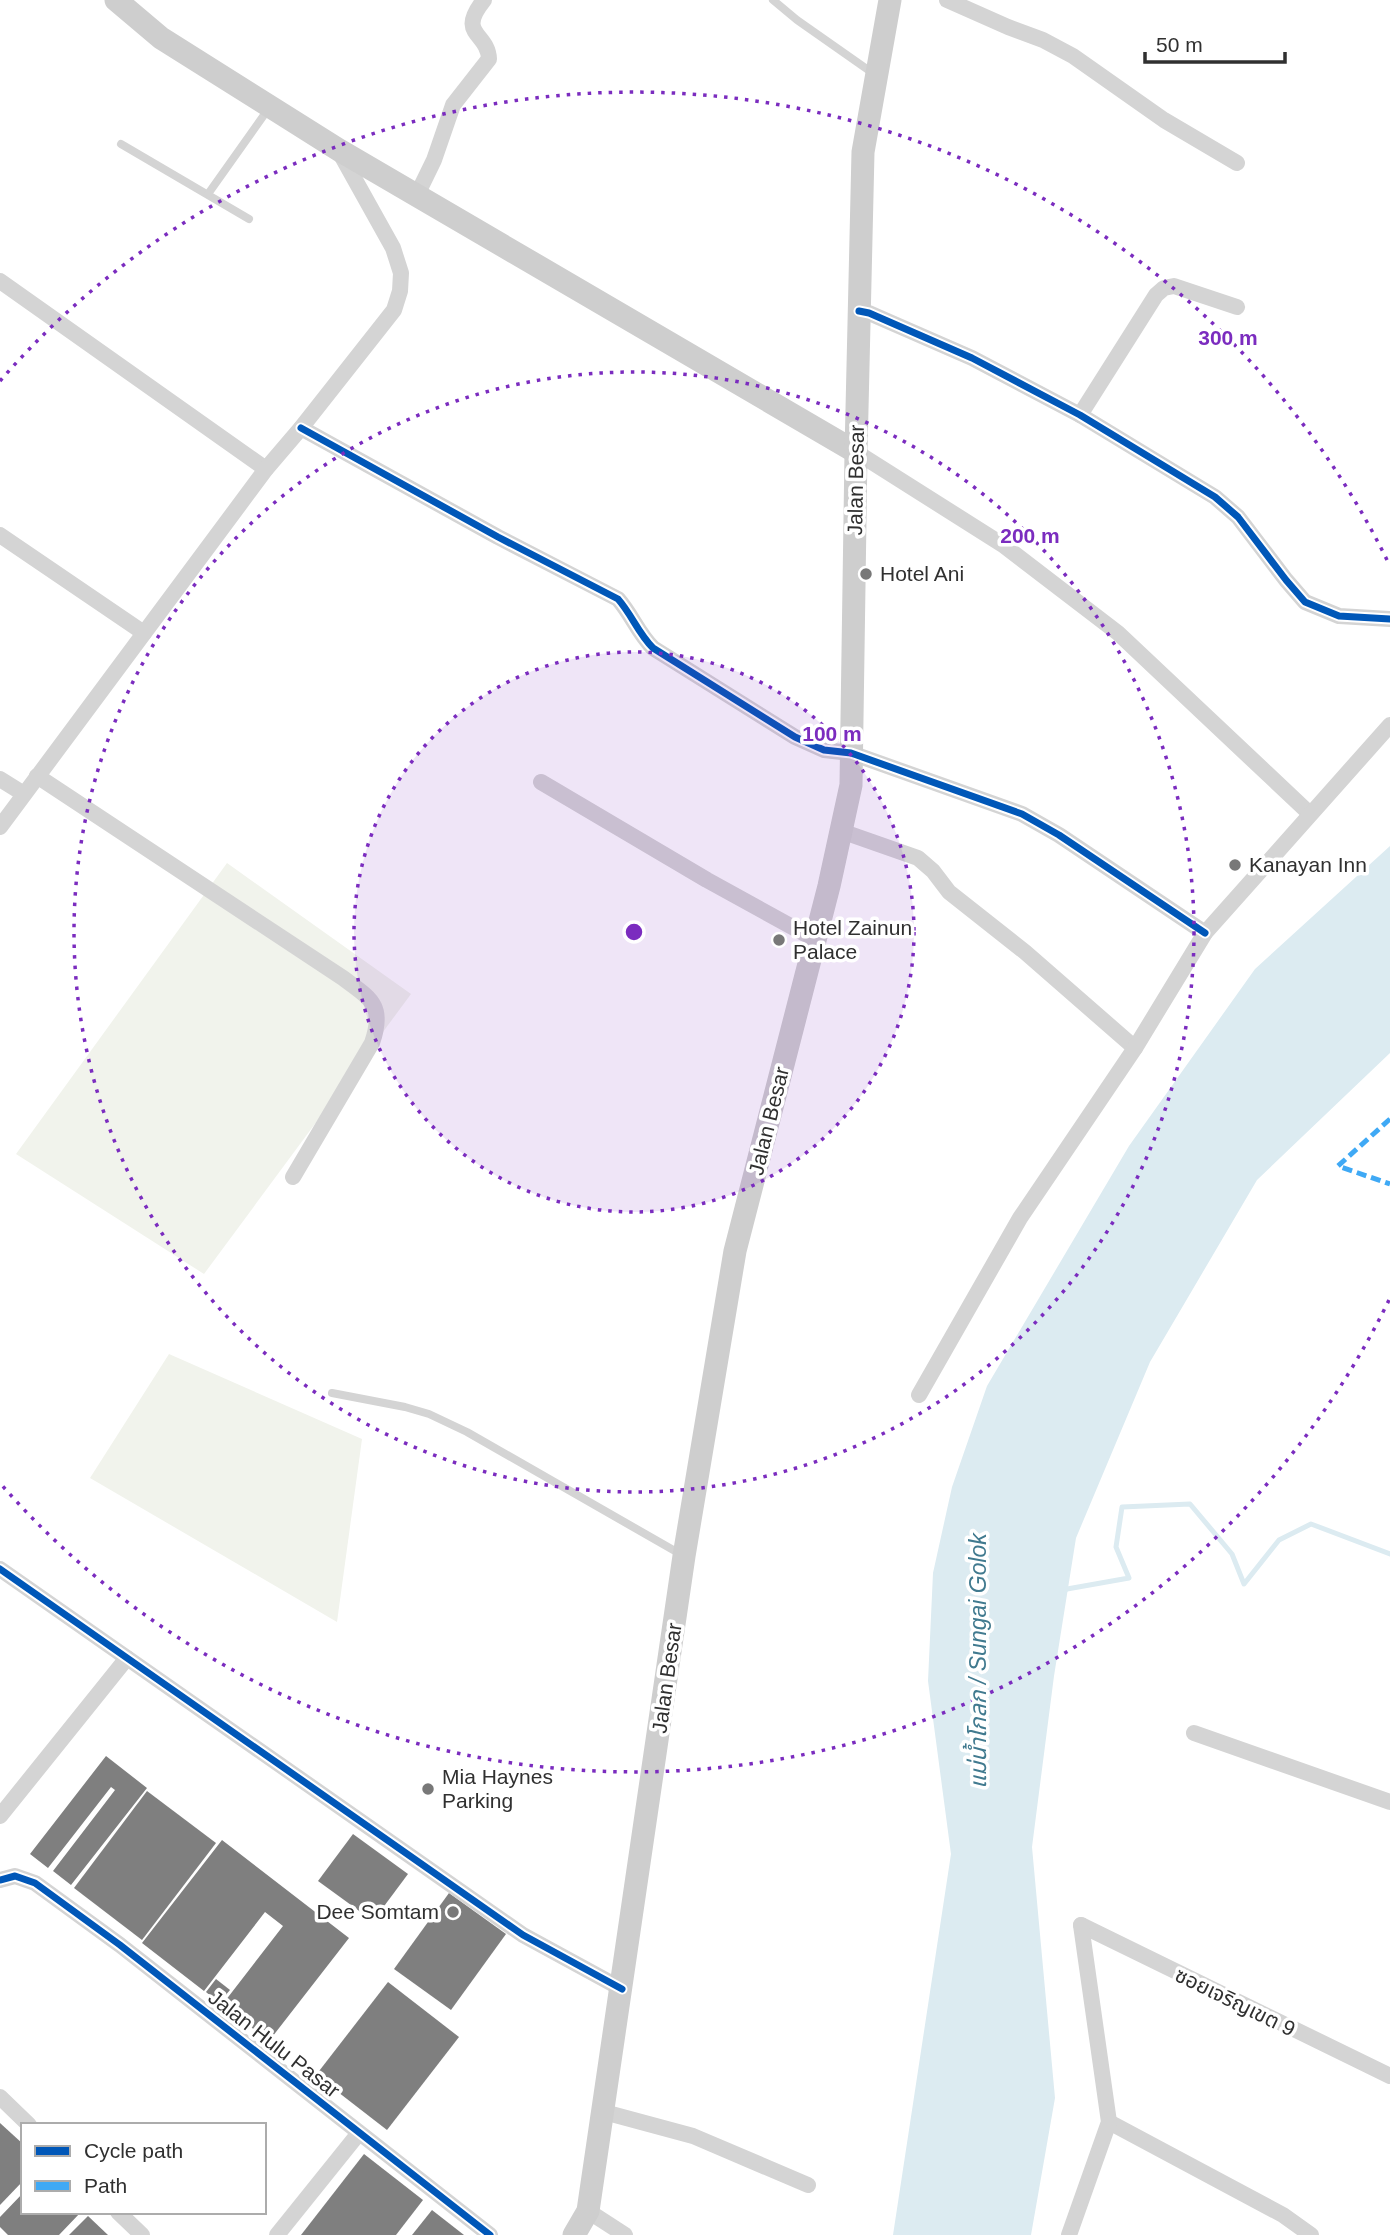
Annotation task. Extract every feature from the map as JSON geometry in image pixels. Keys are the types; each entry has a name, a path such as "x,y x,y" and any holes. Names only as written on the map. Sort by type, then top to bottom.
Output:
{"main road":[{"path":"116,0 161,38 339,150 856,452"},
{"name":"Jalan Besar","path":"574,2235 588,2211 684,1556 735,1251 816,940 851,785 863,152 890,0"}],"street":[{"path":"416,197 434,160 453,105 489,59 489,53 473,31 472,25 484,0"},
{"path":"947,0 1044,40 1073,56 1164,120 1237,163"},
{"path":"0,827 266,469 394,310 400,291 401,273 393,248 339,150"},
{"path":"0,281 266,469"},
{"path":"1080,415 1156,295 1164,288 1174,286 1237,307"},
{"path":"859,311 972,358 1080,415 1215,497 1238,517 1305,602 1339,616 1390,619"},
{"path":"301,428 498,537 618,599 642,638 653,648 795,737 824,750 851,753 1022,814 1059,835 1205,933"},
{"path":"856,452 1003,545 1118,634 1310,813"},
{"path":"0,535 144,633"},
{"path":"919,1395 1020,1218 1135,1048 1205,933 1390,725"},
{"path":"37,776 342,978 368,997 376,1009 378,1023 372,1043 293,1177"},
{"path":"0,779 24,794"},
{"path":"541,782 707,880 816,940"},
{"path":"841,831 918,858 933,871 949,892 1025,952 1135,1048"},
{"path":"0,1569 523,1934 622,1989"},
{"path":"0,1816 127,1658"},
{"path":"1194,1733 1390,1802"},
{"name":"Jalan Hulu Pasar","path":"0,1880 15,1876 35,1883 120,1945 490,2235"},
{"name":"ซอยเจริญเขต 9","path":"1109,2122 1081,1926 1390,2076"},
{"path":"0,2097 27,2123"},
{"path":"604,2112 693,2136 808,2185"},
{"path":"1069,2235 1109,2122 1283,2215 1311,2235"},
{"path":"277,2235 359,2133"},
{"path":"588,2211 625,2235"},
{"path":"120,2214 142,2235"}],"lane":[{"path":"773,0 797,20 877,75"},
{"path":"208,194 270,106"},
{"path":"121,144 249,219"},
{"path":"331,1393 429,1414 467,1432 684,1556"}],"shaded area":[{"path":"227,863 411,994 204,1274 16,1154"},
{"path":"169,1354 362,1439 337,1622 90,1478"}],"water":[{"name":"แม่น้ำโกลก / Sungai Golok","path":"1390,846 1390,1053 1257,1180 1150,1362 1076,1538 1054,1676 1032,1847 1055,2098 1031,2235 893,2235 951,1854 928,1681 933,1573 952,1487 987,1386 1129,1146 1255,969"}],"building":[{"path":"106,1756 147,1788 71,1885 53,1871 115,1790 111,1787 48,1868 30,1854"},
{"path":"147,1791 216,1843 142,1940 74,1888"},
{"path":"353,1834 408,1874 373,1921 318,1881"},
{"path":"222,1840 349,1938 269,2041 222,2005 283,1926 265,1912 204,1991 142,1943"},
{"path":"449,1893 506,1934 451,2010 394,1969"},
{"path":"216,1979 230,1990 219,2003 206,1992"},
{"path":"388,1982 459,2037 387,2130 316,2075"},
{"path":"0,2123 21,2142 21,2183 0,2205"},
{"path":"364,2154 423,2200 396,2235 301,2235"},
{"path":"21,2195 21,2214 79,2214 59,2235 8,2235 0,2227 0,2217"},
{"path":"432,2210 464,2235 412,2235"},
{"path":"88,2216 108,2235 69,2235"}],"waterway":[{"path":"1062,1592 1129,1578 1116,1547 1122,1507 1190,1504 1232,1554 1244,1584 1279,1540 1311,1524 1390,1554"}],"marked path":[{"path":"1390,1119 1338,1166 1390,1184"}],"cycle path":[{"path":"859,311 972,358 1080,415 1215,497 1238,517 1305,602 1339,616 1390,619"},
{"path":"301,428 498,537 618,599 653,648 795,737 824,750 851,753 1022,814 1059,835 1205,933"},
{"path":"0,1569 523,1935 622,1989"},
{"path":"0,1880 15,1876 35,1883 120,1945 490,2235"}],"place":[{"name":"Hotel Ani","path":"866,574"},
{"name":"Kanayan Inn","path":"1235,865"},
{"name":"Hotel Zainun Palace","path":"779,940"},
{"name":"Mia Haynes Parking","path":"428,1789"},
{"name":"Dee Somtam","path":"453,1912"}]}
